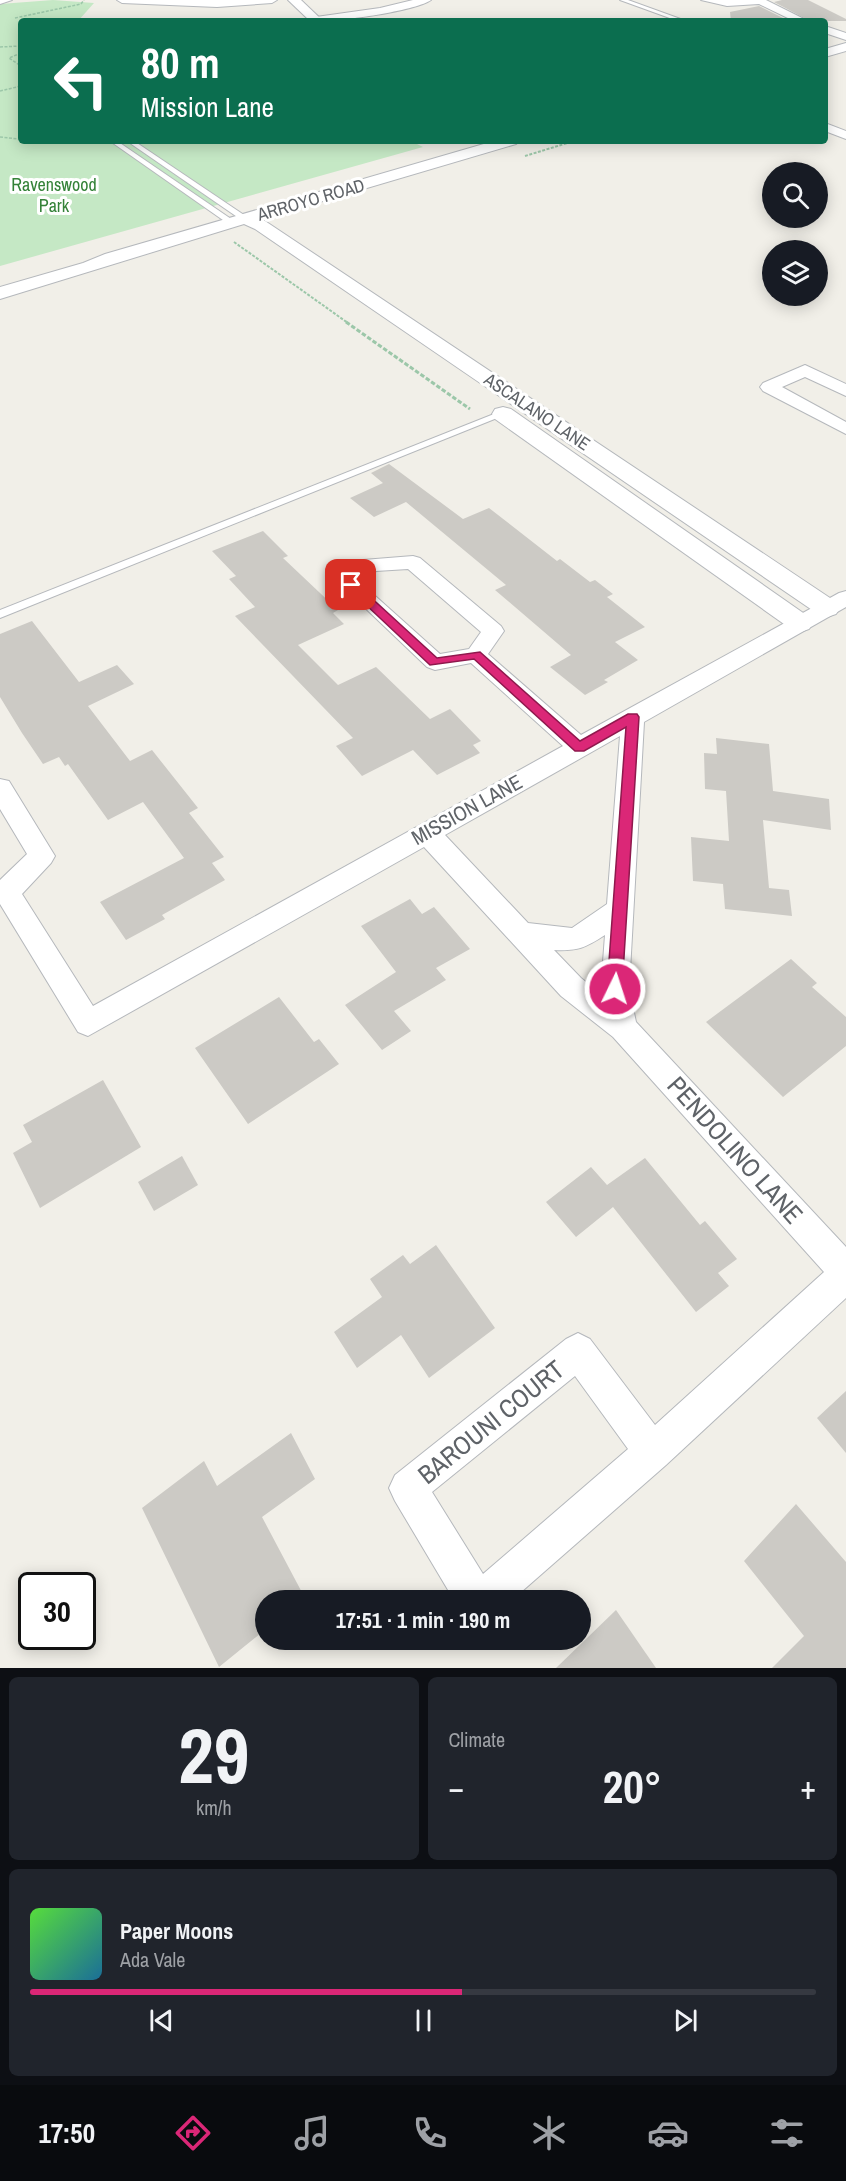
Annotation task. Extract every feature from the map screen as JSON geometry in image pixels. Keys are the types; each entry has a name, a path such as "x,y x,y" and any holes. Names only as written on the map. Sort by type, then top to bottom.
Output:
{"street":[{"path":"0,1 7,0"},
{"path":"122,0 217,3 272,0"},
{"path":"294,0 313,18"},
{"path":"335,18 380,11 426,0"},
{"path":"706,0 727,3 759,1 796,18"},
{"path":"828,30 846,37"},
{"path":"828,46 846,41"},
{"path":"828,52 846,47"},
{"path":"828,128 846,135"},
{"name":"ARROYO ROAD","path":"0,293 90,267 111,258 501,144"},
{"name":"ASCALANO LANE","path":"800,623 241,231 239,221 264,227 836,603"},
{"name":"ARROYO ROAD","path":"0,286 83,261 111,258"},
{"path":"846,391 805,370 769,387 846,429"},
{"path":"413,562 493,631 476,655 435,662 351,585 370,565 413,562"},
{"name":"MISSION LANE","path":"3,892 88,1023 836,603"},
{"path":"476,655 579,747"},
{"path":"623,1028 615,989 633,717"},
{"path":"0,788 42,856 3,892"},
{"name":"PENDOLINO LANE","path":"427,833 571,987 623,1028 846,1274"},
{"path":"520,933 555,939 578,939 620,910"},
{"path":"494,1590 653,1452 846,1274"},
{"name":"BAROUNI COURT","path":"470,1590 408,1488 578,1351 653,1452"}],"lane":[{"path":"623,0 674,18"},
{"path":"118,144 239,221"},
{"path":"134,144 239,221"},
{"path":"0,614 502,414"}],"path":[{"path":"18,19 15,18 81,4 84,0"},
{"path":"0,47 18,46"},
{"path":"18,54 9,58 18,64"},
{"path":"0,91 18,88"},
{"path":"0,137 18,139"}],"green space":[{"name":"Ravenswood Park","path":"53,0 94,3 81,18 18,18 18,144 417,144 423,147 0,266 0,4"}],"building":[{"path":"808,0 846,21 804,18 774,2"},
{"path":"759,6 783,18 731,18 730,12"},
{"path":"389,464 463,519 489,508 557,561 560,559 590,582 595,580 613,594 607,597 645,627 615,642 638,660 604,680 608,682 585,695 550,667 571,655 495,590 506,585 406,502 374,517 350,498 383,483 371,473"},
{"path":"263,531 288,556 283,558 338,610 333,613 344,624 298,645 338,685 376,667 430,719 450,709 481,741 473,745 480,753 437,775 413,750 362,776 336,746 353,738 235,616 255,607 229,579 236,576 212,551"},
{"path":"32,621 79,682 117,665 134,684 88,706 130,761 152,750 198,808 189,813 224,857 212,863 225,880 162,915 165,919 126,940 100,902 184,858 143,802 108,820 68,764 65,766 59,757 43,764 22,733 0,697 0,634"},
{"path":"716,738 769,744 773,791 829,799 831,830 763,820 769,888 789,890 792,916 725,909 723,884 693,881 691,837 729,841 726,791 705,789 704,753 717,754"},
{"path":"410,899 422,914 434,907 470,949 436,968 446,980 394,1011 411,1031 382,1050 345,1005 396,972 361,926"},
{"path":"791,959 817,983 812,987 846,1017 846,1046 783,1097 706,1022"},
{"path":"279,997 314,1042 319,1039 339,1064 248,1124 195,1048"},
{"path":"103,1080 141,1147 40,1208 13,1153 32,1142 23,1125"},
{"path":"182,1156 198,1185 154,1211 138,1182"},
{"path":"645,1158 700,1225 705,1221 737,1259 718,1273 729,1286 696,1312 613,1207 576,1237 546,1202 591,1167 607,1185"},
{"path":"436,1245 495,1328 429,1378 401,1335 357,1368 334,1332 382,1297 370,1279 403,1255 410,1264"},
{"path":"846,1391 846,1453 817,1418"},
{"path":"291,1433 315,1479 262,1517 301,1590 255,1590 255,1638 219,1667 142,1508 204,1461 217,1486"},
{"path":"796,1504 846,1562 846,1668 772,1668 804,1636 744,1561"},
{"path":"616,1610 656,1668 556,1668 575,1650 591,1650 591,1634"}],"route":[{"path":"351,585 435,662 476,655 579,747 633,717 615,989"}]}
